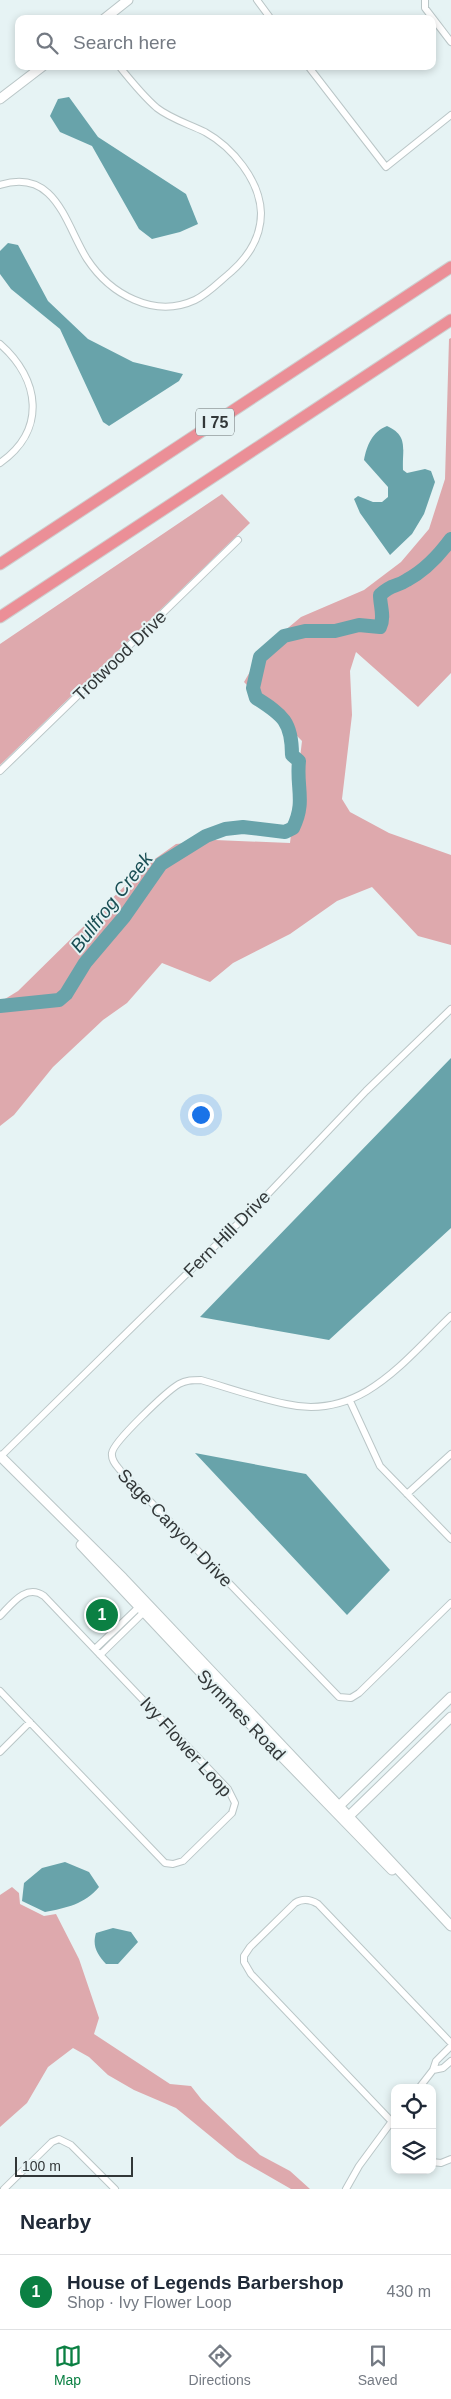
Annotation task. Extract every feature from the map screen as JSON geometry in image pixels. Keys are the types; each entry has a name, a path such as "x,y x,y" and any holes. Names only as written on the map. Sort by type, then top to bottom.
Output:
{"highway":[{"name":"I 75","path":"0,564 451,267"},
{"name":"I 75","path":"0,617 451,320"}],"street":[{"path":"109,15 128,0"},
{"path":"256,0 268,15"},
{"path":"425,0 425,8 430,15"},
{"path":"436,22 451,42"},
{"path":"0,99 38,70"},
{"path":"0,185 16,182 31,184 54,197 62,208 93,267 111,286 142,304 164,307 195,300 239,265 249,254 261,214 259,200 243,166 223,144 206,133 158,109 134,86 122,70"},
{"path":"311,70 386,167 451,115"},
{"path":"0,344 25,373 33,394 32,420 23,442 0,463"},
{"name":"Trotwood Drive","path":"0,771 238,540"},
{"name":"Fern Hill Drive","path":"0,1457 267,1195 366,1091 451,1009"},
{"name":"Sage Canyon Drive","path":"451,1316 379,1384 350,1401 321,1407 297,1406 201,1380 186,1381 171,1390 120,1438 114,1445 112,1458 120,1470 339,1697 351,1698 359,1693 451,1603"},
{"path":"350,1401 380,1466 451,1539"},
{"path":"407,1494 451,1454"},
{"name":"Symmes Road","path":"0,1457 337,1808 451,1931"},
{"name":"Ivy Flower Loop","path":"0,1616 22,1595 38,1592 44,1596 231,1793 235,1803 228,1818 183,1861 173,1864 165,1863 0,1691"},
{"path":"98,1652 144,1607"},
{"path":"337,1808 451,1697"},
{"path":"346,1818 451,1717"},
{"path":"0,1752 30,1722"},
{"name":"Symmes Road","path":"346,1818 451,1926"},
{"path":"391,2119 246,1968 244,1956 250,1947 294,1903 304,1899 318,1904 451,2045 436,2061 433,2070 422,2084"},
{"path":"433,2070 443,2068 451,2061"},
{"path":"346,2189 391,2124"},
{"path":"4,2189 52,2142 59,2139 71,2145 114,2189"},
{"path":"436,2163 441,2164 451,2159"}],"shaded area":[{"path":"451,338 451,673 418,707 356,652 350,671 352,715 342,799 350,812 389,833 451,855 451,945 418,936 372,887 337,901 290,934 233,963 210,982 162,963 127,1003 103,1020 53,1067 14,1115 0,1126 0,1002 18,991 145,866 176,844 215,840 290,843 302,741 244,682 270,643 301,617 364,590 401,562 429,529 445,479 449,339"},
{"path":"222,494 250,523 0,765 0,644"},
{"path":"12,1887 19,1893 20,1904 44,1916 56,1914 79,1959 99,2018 94,2034 170,2084 191,2086 202,2100 260,2155 290,2171 310,2189 291,2189 237,2158 176,2108 134,2090 108,2075 89,2057 73,2048 48,2067 27,2103 0,2127 0,1895"}],"water":[{"path":"69,97 98,137 186,194 198,224 180,232 152,239 139,229 92,146 60,132 50,116 58,99"},
{"path":"8,243 18,245 48,301 88,339 133,362 183,374 179,381 109,426 103,422 60,329 11,289 0,274 0,251"},
{"path":"387,426 399,434 403,444 403,470 407,473 425,469 431,471 435,482 424,514 412,534 390,555 360,513 354,499 358,496 373,502 382,502 388,497 388,487 364,460 374,435"},
{"path":"451,1058 451,1228 329,1340 200,1317"},
{"path":"195,1453 306,1474 390,1570 347,1615"},
{"path":"65,1862 89,1872 99,1887 94,1893 88,1898 68,1907 45,1912 22,1901 24,1883 42,1868"},
{"path":"113,1928 131,1932 138,1942 118,1964 106,1964 96,1950 95,1938 96,1933"}],"waterway":[{"name":"Bullfrog Creek","path":"0,1006 59,1000 66,994 85,963 124,917 161,864 206,836 225,829 243,827 285,832 293,828 297,819 300,802 299,761 292,755 290,735 284,720 273,709 256,698 253,688 260,657 284,636 305,631 335,631 359,625 380,627 382,615 380,595 419,572 437,556 451,539"}],"place":[{"name":"House of Legends Barbershop","path":"102,1615"}]}
